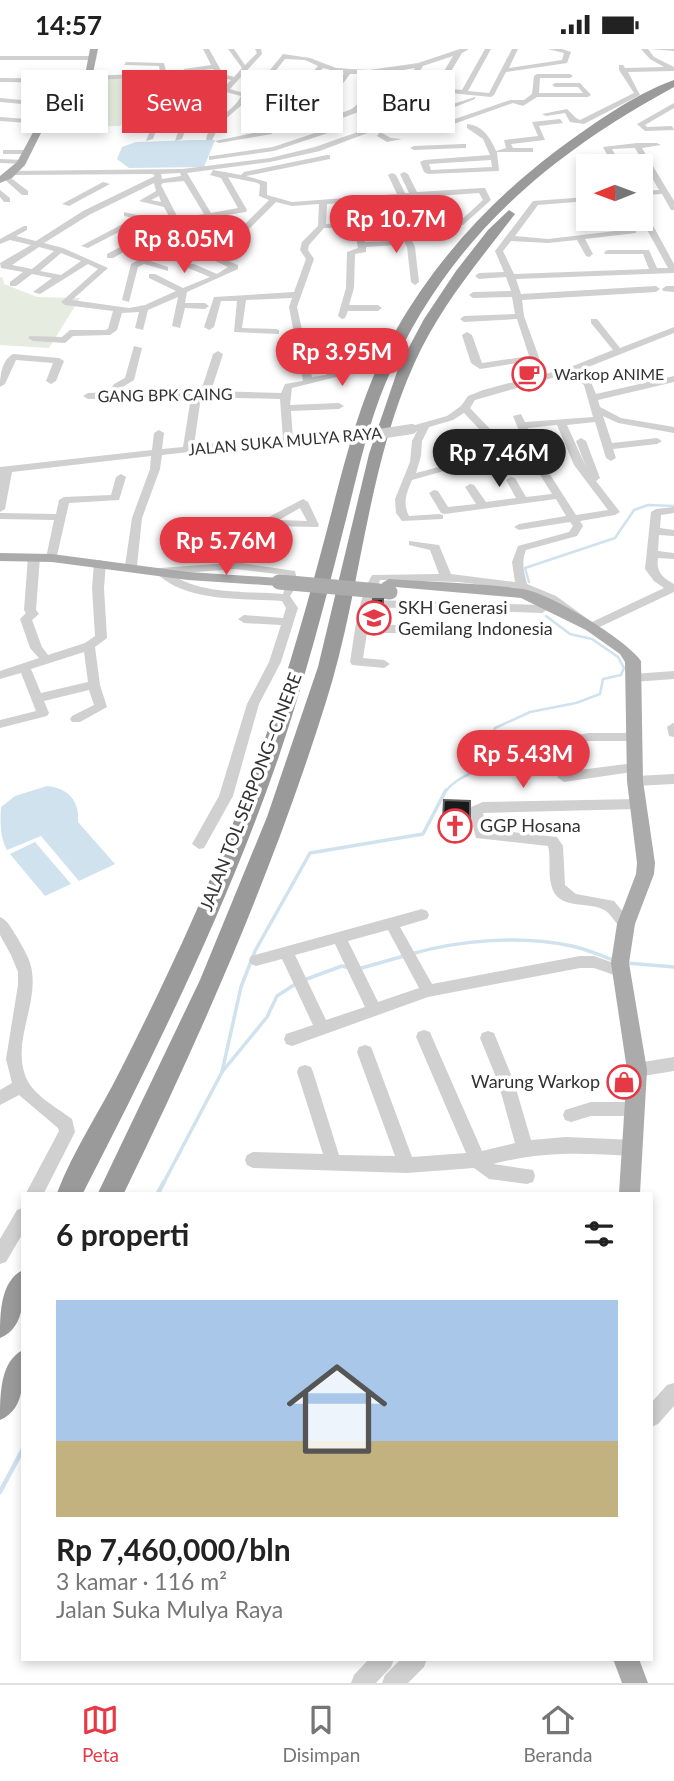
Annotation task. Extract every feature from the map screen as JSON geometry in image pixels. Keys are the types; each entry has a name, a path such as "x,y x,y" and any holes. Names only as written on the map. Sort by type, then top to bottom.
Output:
{"highway":[{"name":"JALAN TOL SERPONG–CINERE","path":"71,1192 137,1063 210,903 267,760 304,653 357,447 377,384 398,339 423,297 448,263 513,191 592,128 674,83"},
{"name":"JALAN TOL SERPONG–CINERE","path":"112,1192 165,1086 244,909 330,657 379,448 398,387 419,343 466,266 495,228 528,194 565,162 607,132 674,93"},
{"path":"0,1324 21,1287"},
{"path":"0,1405 21,1368"}],"main road":[{"path":"7,175 23,162 37,133"},
{"path":"0,557 52,558 131,566 188,576 279,579 389,588 508,601 571,617"},
{"path":"389,588 524,594 591,627 631,657 634,678 637,804 646,849 645,874 626,924 620,963 637,1070 631,1192"},
{"path":"627,1661 635,1683"}],"street":[{"path":"12,70 15,49"},
{"path":"206,49 220,76 236,79"},
{"path":"231,49 242,66 247,67"},
{"path":"227,88 260,53 258,49"},
{"path":"464,92 488,49"},
{"path":"455,92 491,95 515,49"},
{"path":"505,70 565,62 568,53 548,49 536,64"},
{"path":"650,49 674,50"},
{"path":"650,49 658,54 674,57"},
{"path":"650,49 655,56 674,63"},
{"path":"650,49 659,62 674,69"},
{"path":"289,52 311,60 320,67 357,72"},
{"path":"279,70 289,52"},
{"path":"276,70 289,52"},
{"path":"0,58 94,53"},
{"path":"388,70 460,53"},
{"path":"450,70 460,53"},
{"path":"126,64 162,64 163,70"},
{"path":"136,64 136,70"},
{"path":"417,70 421,64"},
{"path":"186,70 216,67"},
{"path":"510,150 507,142 542,138 535,124 573,120 581,122 596,110 638,94 622,68 674,69"},
{"path":"343,79 348,72"},
{"path":"510,111 532,98 538,85 537,76 570,76"},
{"path":"1,81 21,81"},
{"path":"455,115 512,101 590,94 580,85 538,85"},
{"path":"227,88 241,90"},
{"path":"227,88 246,97 227,114"},
{"path":"562,95 568,108"},
{"path":"456,105 473,98"},
{"path":"532,98 545,110 567,111 573,120"},
{"path":"0,100 21,100"},
{"path":"672,128 645,129 641,124 674,105"},
{"path":"0,119 21,121"},
{"path":"455,131 474,125 485,134 497,154 496,169 431,174 423,162 469,159 497,154 510,150 530,150"},
{"path":"234,139 241,131"},
{"path":"149,139 151,133"},
{"path":"178,139 180,133"},
{"path":"209,138 211,133"},
{"path":"219,141 265,133"},
{"path":"211,158 274,149 324,133"},
{"path":"330,133 340,136"},
{"path":"171,223 158,183 200,169 285,158 378,133"},
{"path":"342,148 380,133"},
{"path":"256,135 294,166"},
{"path":"414,148 429,143 461,142 469,159"},
{"path":"637,145 674,208"},
{"path":"611,154 607,147 657,145"},
{"path":"6,152 28,152"},
{"path":"243,174 294,166 327,157"},
{"path":"0,161 23,162"},
{"path":"200,169 260,181 264,184 263,196 292,204 323,204 480,187 487,200 463,223"},
{"path":"7,175 153,170 224,176 243,209 171,223 110,256"},
{"path":"2,265 80,216 155,180 158,174 153,170"},
{"path":"263,191 279,180 264,171"},
{"path":"126,300 139,264 196,237 214,223 186,173"},
{"path":"404,174 414,195"},
{"path":"7,175 25,193"},
{"path":"391,175 402,196"},
{"path":"66,204 106,184"},
{"path":"366,186 372,199"},
{"path":"98,189 120,197"},
{"path":"0,192 7,200"},
{"path":"160,192 143,201 167,205"},
{"path":"653,192 664,192"},
{"path":"433,193 438,202"},
{"path":"10,237 60,250 104,268 65,302 118,310 144,308 235,267 218,260 241,248 233,243 236,238 274,200"},
{"path":"541,377 499,251 536,202 576,200"},
{"path":"308,383 293,307 295,295 310,259 304,250 305,244 322,226 323,204"},
{"path":"100,207 116,213"},
{"path":"341,211 360,211 373,223"},
{"path":"127,214 171,223 214,246"},
{"path":"322,226 357,226 398,220 399,217 443,214"},
{"path":"80,216 96,223"},
{"path":"142,217 85,246 110,256 165,269"},
{"path":"398,220 411,247 415,282"},
{"path":"403,230 425,230 442,225"},
{"path":"357,226 362,251 351,252 350,288 343,312 377,308"},
{"path":"0,242 24,228"},
{"path":"59,229 74,235"},
{"path":"509,238 544,241 633,231"},
{"path":"479,276 673,270 652,231"},
{"path":"580,238 589,254"},
{"path":"362,245 395,243"},
{"path":"169,248 217,277"},
{"path":"13,284 60,250"},
{"path":"608,252 646,252 654,271"},
{"path":"2,265 58,278 65,277 87,261"},
{"path":"96,276 108,282"},
{"path":"152,277 183,291"},
{"path":"37,292 58,278"},
{"path":"473,296 575,296 599,292 666,289"},
{"path":"177,326 183,291"},
{"path":"209,327 215,301 295,295"},
{"path":"242,298 237,330 276,332"},
{"path":"181,305 205,306"},
{"path":"139,328 144,308"},
{"path":"33,338 65,340 70,333 107,333 112,330 118,310"},
{"path":"464,319 520,316"},
{"path":"594,321 620,352"},
{"name":"JALAN SUKA MULYA RAYA","path":"4,469 188,449 340,440 425,428 466,408 469,400 475,396 571,370 674,330"},
{"path":"467,335 480,366 534,358"},
{"path":"300,342 325,337 374,344"},
{"path":"113,395 117,386 129,380 137,348"},
{"path":"188,449 200,395 218,353"},
{"path":"0,384 13,357 59,361 51,381"},
{"path":"288,442 285,395 290,384 331,377 330,365"},
{"path":"571,370 588,384 603,443 611,458"},
{"path":"592,403 626,392 643,383 674,379"},
{"name":"GANG BPK CAING","path":"88,396 285,395"},
{"path":"592,403 618,420 674,430"},
{"path":"286,408 339,406"},
{"path":"408,478 508,452 466,408"},
{"path":"522,586 517,562 522,548 572,534 579,526 537,462 519,420 593,420"},
{"path":"519,527 615,512 579,465 575,441 561,422"},
{"path":"425,428 414,442 415,463 401,497 404,517 439,517"},
{"path":"131,566 137,518 155,473 159,433"},
{"path":"575,441 657,441"},
{"path":"0,509 4,469"},
{"path":"52,558 64,500 115,498 121,477"},
{"path":"510,480 523,501"},
{"path":"470,487 484,507"},
{"path":"434,493 445,511 558,496"},
{"path":"384,664 357,663 360,629 376,577 447,579 522,586 548,595 591,627 673,588 652,571 656,511 674,510"},
{"path":"0,516 61,517"},
{"path":"235,566 234,527 266,523"},
{"path":"655,531 674,533"},
{"path":"413,543 435,547 447,579"},
{"path":"653,554 674,556"},
{"path":"34,558 30,609 33,614 26,619 36,648 42,655"},
{"path":"0,675 89,646 101,638 100,563"},
{"path":"160,571 235,566 292,573 292,584 286,598"},
{"path":"160,571 178,585 208,592 286,598"},
{"path":"199,844 226,796 253,704 275,662 292,608 286,598"},
{"path":"366,603 541,609"},
{"path":"244,619 288,622"},
{"path":"360,629 424,629"},
{"path":"76,719 101,707 94,685 89,646"},
{"path":"0,724 43,713 25,667"},
{"path":"634,678 674,675"},
{"path":"38,698 94,685"},
{"path":"673,727 674,733"},
{"path":"551,744 589,737 634,737"},
{"path":"564,777 635,774 674,779"},
{"path":"626,924 609,905 573,899 564,894 558,886 556,846 552,841 481,834 476,811 483,807 637,804"},
{"path":"256,960 422,915"},
{"path":"0,923 21,960 25,973 26,987 15,1035 15,1059 22,1086 66,1124 68,1132 36,1192"},
{"path":"391,923 428,991"},
{"path":"339,937 374,1010"},
{"path":"286,952 322,1028"},
{"path":"292,1039 428,991 580,963 620,963"},
{"path":"425,1037 477,1160 488,1171 527,1176"},
{"path":"488,1038 506,1082 525,1148"},
{"path":"365,1052 407,1164"},
{"path":"637,1070 674,1064"},
{"path":"305,1072 334,1164"},
{"path":"0,1098 22,1086"},
{"path":"571,1115 591,1109 635,1109"},
{"path":"253,1160 407,1164 477,1160 525,1148 566,1145 634,1149"},
{"path":"0,1256 21,1219"},
{"path":"653,1415 674,1392"},
{"path":"362,1683 381,1661"},
{"path":"393,1683 413,1661"}],"shaded area":[{"path":"108,79 122,79 121,126 108,126"},
{"path":"0,277 3,278 4,284 37,297 80,298 49,348 0,345"}],"water":[{"path":"215,140 204,167 129,168 117,159 122,147 136,142"},
{"path":"47,786 61,790 71,797 77,808 78,822 115,864 79,881 41,836 7,850 2,835 1,807 15,796"},
{"path":"35,842 71,884 45,896 10,854"}],"building":[{"path":"373,599 383,599 383,611 371,611"},
{"path":"444,800 470,801 470,821 443,819"}],"waterway":[{"path":"529,582 525,568 615,538 634,510 648,505 674,506"},
{"path":"445,792 490,759 488,744 495,728 530,712 576,703 600,694 603,679 621,675 624,668 618,657 592,639 570,634 546,616"},
{"path":"222,1072 241,987 255,951 310,853 423,834 446,790"},
{"path":"411,954 470,942 512,940 572,946 613,960"},
{"path":"358,969 404,956"},
{"path":"627,963 674,967"},
{"path":"304,980 342,966 350,968"},
{"path":"222,1072 267,1017 277,996 297,983"},
{"path":"163,1184 222,1072"},
{"path":"159,1192 164,1182"},
{"path":"0,1492 21,1453"}],"place":[{"name":"Warkop ANIME","path":"529,374"},
{"name":"SKH Generasi Gemilang Indonesia","path":"374,618"},
{"name":"GGP Hosana","path":"455,826"},
{"name":"Warung Warkop","path":"624,1082"}]}
